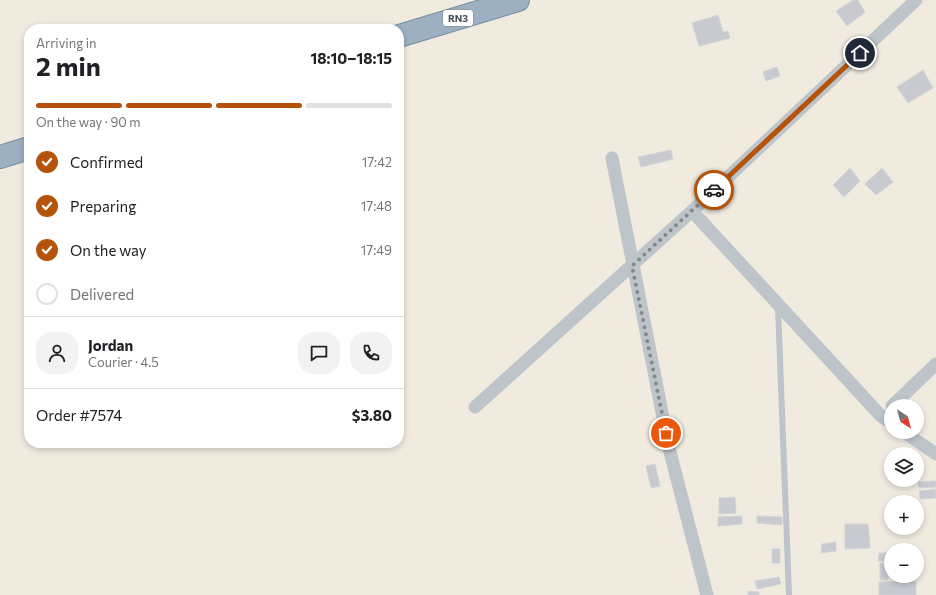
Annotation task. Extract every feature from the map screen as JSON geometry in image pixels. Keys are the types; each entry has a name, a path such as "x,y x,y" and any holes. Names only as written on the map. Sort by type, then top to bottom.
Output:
{"highway":[{"name":"RN3","path":"404,34 518,0"},
{"path":"0,157 24,150"}],"street":[{"path":"475,407 692,211 916,0"},
{"path":"612,158 632,266 669,448 706,595"},
{"path":"692,211 884,418"},
{"path":"900,399 936,364"},
{"path":"914,439 936,454"}],"lane":[{"path":"778,304 789,595"}],"sand":[{"path":"0,0 936,0 936,595 0,595"}],"building":[{"path":"853,0 858,0 865,12 847,26 836,11"},
{"path":"718,15 723,32 728,31 730,38 699,46 692,23"},
{"path":"777,67 780,76 766,81 763,72"},
{"path":"923,70 933,88 908,103 897,87"},
{"path":"671,150 673,159 641,167 638,157"},
{"path":"850,168 860,181 844,197 833,185"},
{"path":"882,168 893,182 876,195 865,184"},
{"path":"655,464 660,486 651,488 646,466"},
{"path":"936,481 936,487 919,488 924,487 924,482"},
{"path":"936,489 936,498 924,499 924,495 920,495 919,491"},
{"path":"735,497 736,513 719,514 719,498"},
{"path":"742,516 742,524 718,526 718,517"},
{"path":"757,516 782,517 782,525 757,523"},
{"path":"845,524 868,524 870,548 845,549"},
{"path":"836,542 836,551 821,553 822,544"},
{"path":"772,549 780,549 780,563 772,563"},
{"path":"879,553 884,553 884,561 878,561"},
{"path":"880,563 884,563 884,580 880,580"},
{"path":"779,577 781,584 757,589 755,581"},
{"path":"879,582 916,583 916,595 879,595"},
{"path":"748,591 759,592 759,595 748,595"}],"way so far":[{"path":"666,433 632,266 714,190"}],"route":[{"path":"714,190 860,53"}]}
